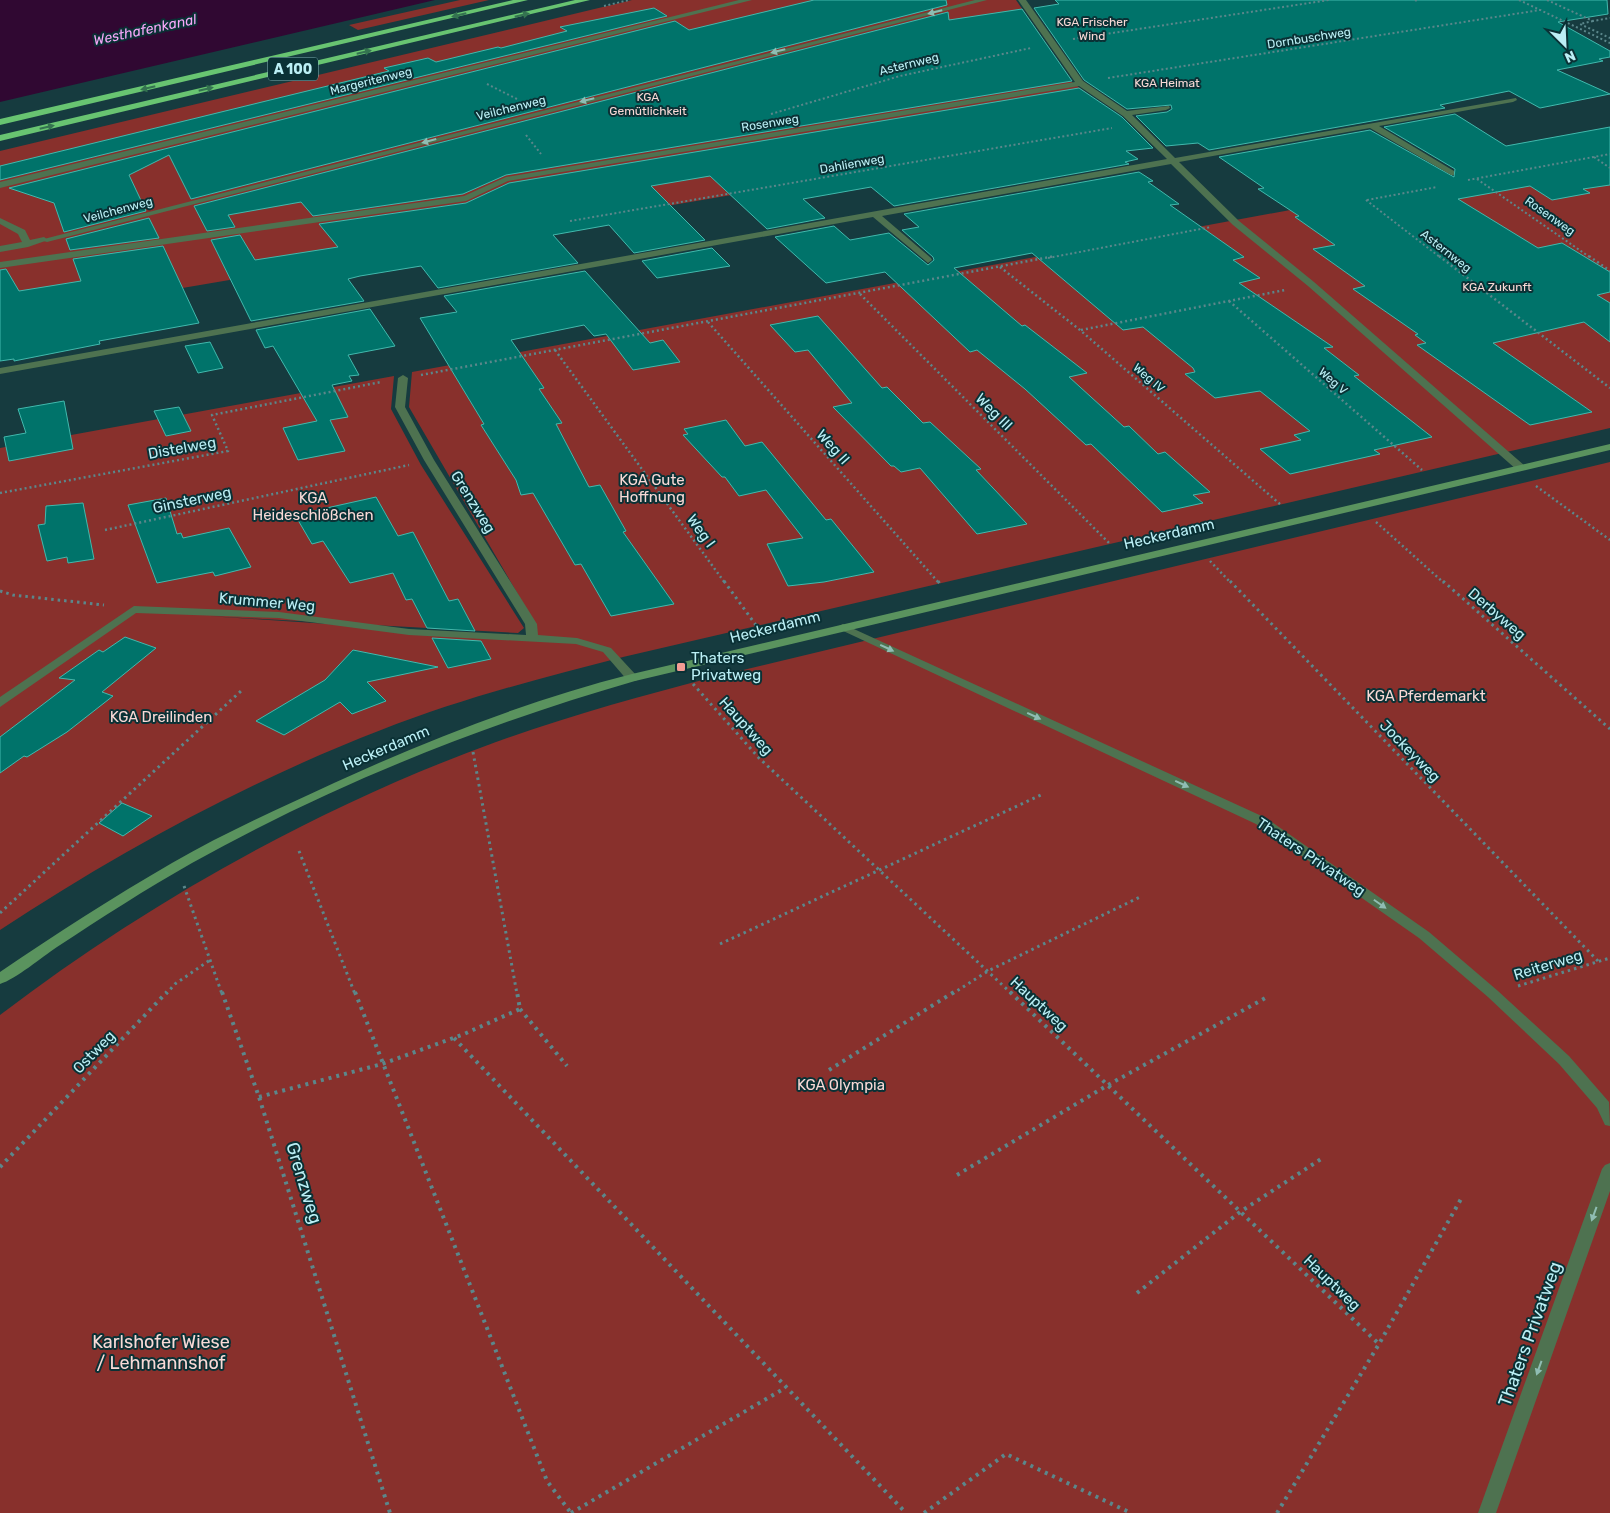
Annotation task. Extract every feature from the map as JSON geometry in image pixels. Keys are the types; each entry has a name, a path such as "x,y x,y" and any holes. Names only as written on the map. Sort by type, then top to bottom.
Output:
{"highway":[{"name":"A 100","path":"0,122 524,0"},
{"name":"A 100","path":"0,138 586,0"}],"street":[{"name":"Margeritenweg","path":"0,185 748,0"},
{"name":"Veilchenweg","path":"0,249 44,240 983,0"},
{"path":"1022,0 1080,83 1137,123 1236,223 1311,284 1521,468"},
{"name":"Rosenweg","path":"0,265 466,198 506,179 1080,83"},
{"path":"0,371 1513,100"},
{"path":"1126,114 1166,108"},
{"path":"1371,125 1451,173"},
{"path":"875,214 928,260"},
{"path":"0,221 22,232 28,244"},
{"name":"Grenzweg","path":"403,378 400,407 429,460 531,624 532,638"},
{"name":"Heckerdamm","path":"0,979 104,910 177,866 292,807 378,768 530,709 632,678 1610,447"},
{"path":"0,703 134,609"},
{"name":"Krummer Weg","path":"134,609 279,616 409,632 577,641 607,650 632,678"},
{"name":"Thaters Privatweg","path":"843,628 1261,821 1424,935 1493,994 1564,1060 1604,1106 1610,1121"},
{"name":"Thaters Privatweg","path":"1487,1513 1610,1169"}],"path":[{"name":"Asternweg","path":"770,114 873,82 981,56 1328,0"},
{"path":"1414,0 1419,2"},
{"path":"1519,0 1610,43"},
{"path":"1548,0 1593,21"},
{"name":"Dornbuschweg","path":"1080,83 1540,10"},
{"path":"1610,18 1580,24 1610,38"},
{"path":"458,71 542,112"},
{"path":"514,119 554,171"},
{"name":"Dahlienweg","path":"570,221 1137,123"},
{"path":"1468,180 1610,154"},
{"path":"1594,158 1610,168"},
{"name":"Rosenweg","path":"1477,179 1610,271"},
{"name":"Asternweg","path":"1440,186 1366,200 1610,388"},
{"path":"403,378 1236,223"},
{"name":"Weg IV","path":"1000,268 1080,330 1283,507"},
{"path":"1080,330 1311,284"},
{"name":"Weg III","path":"860,294 1112,546"},
{"name":"Weg V","path":"1229,301 1426,474"},
{"name":"Weg II","path":"708,322 942,586"},
{"name":"Weg I","path":"555,350 759,629"},
{"name":"Distelweg","path":"0,493 228,451 212,415 403,378"},
{"name":"Ginsterweg","path":"105,530 429,460"},
{"path":"1535,485 1610,540"},
{"name":"Derbyweg","path":"1370,517 1610,729"},
{"name":"Jockeyweg","path":"1205,556 1598,961"},
{"path":"0,591 13,595 134,609"},
{"name":"Hauptweg","path":"690,680 759,758 988,971 1379,1344"},
{"path":"0,913 241,690"},
{"path":"472,748 520,1009 567,1066"},
{"path":"720,944 1043,794"},
{"path":"299,851 547,1481 571,1513 785,1388"},
{"name":"Grenzweg","path":"177,866 259,1097 390,1513"},
{"path":"830,1070 988,971 1142,896"},
{"name":"Reiterweg","path":"1493,994 1610,958"},
{"name":"Ostweg","path":"0,1167 175,984 210,960"},
{"path":"957,1175 1108,1085 1269,996"},
{"path":"259,1097 382,1064 454,1038 520,1009"},
{"path":"454,1038 906,1513"},
{"path":"1137,1294 1240,1212 1320,1159"},
{"path":"1277,1513 1379,1344 1461,1199"},
{"path":"924,1513 1006,1454 1131,1513"}],"green space":[{"path":"460,0 489,0 358,30 349,25"},
{"name":"KGA Gemütlichkeit","path":"632,0 1016,0 1058,61 1046,63 1133,127 0,319 0,151"},
{"path":"1610,151 1610,428 623,657 471,699 411,719 331,750 233,795 91,873 0,930 0,448 394,376 391,409 421,465 524,628 518,633 208,616 535,638 537,627 409,407 412,372"},
{"name":"KGA Olympia","path":"1610,462 1610,1513 0,1513 0,1015 116,933 176,895 301,826 430,767 550,724 714,677"}],"water":[{"name":"Westhafenkanal","path":"0,0 435,0 0,102"}],"building":[{"path":"814,0 946,0 947,5 191,199 169,155 129,175 146,211 64,232 54,203 9,188 675,21 689,30"},
{"path":"1055,0 1607,0 1608,14 1558,22 1610,51 1610,57 1599,59 1603,61 1557,70 1610,94 1540,108 1509,91 1440,105 1445,108 1209,150 1198,143 1166,146 1136,116 1167,112 1172,109 1171,105 1127,109 1084,80 1034,8 1059,4"},
{"path":"654,8 667,16 0,180 0,166 389,71 384,68 428,58 436,62 498,47 501,48 567,31 560,27"},
{"path":"1022,9 1072,81 506,175 463,194 313,216 301,202 228,215 235,227 207,231 194,206 948,12 949,20"},
{"path":"1079,88 1122,117 1153,148 1126,151 1138,159 1125,162 1129,164 894,206 871,187 803,199 825,218 767,229 710,176 651,186 705,240 634,253 609,225 553,235 578,263 438,288 421,266 360,276 348,279 364,301 251,321 211,240 240,235 255,260 338,247 319,224 466,203 509,183"},
{"name":"KGA Zukunft","path":"1455,114 1506,146 1610,127 1610,185 1583,189 1590,193 1552,200 1530,186 1458,199 1538,248 1562,243 1610,272 1610,292 1597,295 1610,303 1610,342 1584,322 1493,343 1592,412 1530,425 1417,345 1426,343 1415,335 1418,334 1353,289 1365,286 1313,249 1335,245 1295,217 1299,216 1258,189 1264,188 1219,157 1370,130 1454,177 1455,169 1384,127"},
{"path":"1139,172 1153,181 1148,182 1179,204 1170,205 1244,257 1233,260 1260,278 1239,283 1333,347 1324,348 1359,375 1354,376 1432,437 1374,450 1380,454 1290,474 1260,449 1301,440 1294,435 1310,431 1260,391 1215,398 1185,374 1195,372 1193,368 1143,327 1123,330 1032,253 954,268 1022,326 1025,325 1087,373 1069,377 1124,427 1129,426 1158,454 1165,452 1210,492 1193,495 1203,503 1162,512 1091,444 1086,445 1025,389 977,350 970,352 885,272 826,283 775,237 834,226 850,240 889,233 928,265 934,260 933,257 902,230 919,227 904,214"},
{"path":"149,218 159,238 70,250 66,239"},
{"path":"163,246 199,323 99,341 100,344 14,361 14,359 0,361 0,270 6,269 19,291 81,281 73,259"},
{"path":"712,248 730,266 657,278 642,261"},
{"path":"585,271 650,343 663,340 680,362 633,370 606,334 594,336 584,325 511,340 544,388 539,389 562,423 556,424 589,487 600,485 626,531 623,532 674,604 611,616 581,564 575,565 533,493 521,495 516,480 481,425 484,424 420,318 457,312 444,296"},
{"path":"370,309 395,346 348,355 359,375 349,376 352,381 332,385 348,417 330,420 345,451 298,460 283,428 317,421 273,346 265,348 256,330"},
{"path":"818,316 882,388 887,387 923,423 930,422 981,469 976,470 1027,524 977,534 920,468 901,472 894,466 891,466 833,407 852,403 808,350 795,352 770,325"},
{"path":"210,342 223,368 198,373 185,346"},
{"path":"64,401 73,449 9,461 4,437 26,433 18,409"},
{"path":"179,407 191,431 166,436 154,411"},
{"path":"726,420 745,446 762,442 826,520 831,519 874,572 824,582 788,586 767,544 803,538 766,490 739,496 725,477 722,477 683,435 688,434 684,429"},
{"path":"376,497 398,536 413,532 449,601 458,599 475,631 427,628 412,599 406,600 393,573 350,583 323,541 312,544 295,515"},
{"path":"166,498 177,534 181,533 183,538 229,528 251,567 215,576 213,572 157,583 128,505"},
{"path":"83,503 94,559 68,563 67,557 47,561 38,525 45,524 46,506"},
{"path":"125,637 156,648 102,692 113,696 67,732 27,757 24,756 0,773 0,737 75,680 59,678 99,650 103,652"},
{"path":"432,638 481,641 491,659 448,668"},
{"path":"353,650 438,667 367,682 386,701 352,714 340,702 284,735 256,721 325,680"},
{"path":"122,803 152,816 123,836 99,823"}],"place":[{"name":"Thaters Privatweg","path":"681,667"}],"park label":[{"name":"KGA Frischer Wind","path":"1092,29"},
{"name":"KGA Heimat","path":"1167,83"},
{"name":"KGA Gute Hoffnung","path":"652,488"},
{"name":"KGA Heideschlößchen","path":"313,506"},
{"name":"KGA Pferdemarkt","path":"1426,696"},
{"name":"KGA Dreilinden","path":"161,717"},
{"name":"Karlshofer Wiese / Lehmannshof","path":"161,1352"}]}
